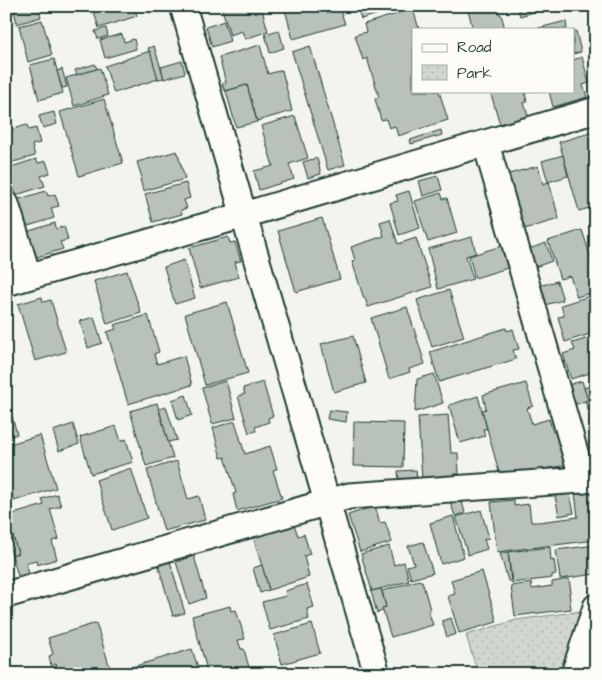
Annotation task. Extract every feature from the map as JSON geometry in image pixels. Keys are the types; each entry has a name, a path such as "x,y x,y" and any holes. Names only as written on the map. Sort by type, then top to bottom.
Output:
{"street":[{"path":"183,6 377,674"},
{"path":"6,204 17,280 486,144 596,110"},
{"path":"6,594 349,496 589,479 486,144"},
{"path":"574,674 596,607"}],"green space":[{"path":"589,610 568,674 478,674 466,635 516,620"}],"building":[{"path":"13,6 38,6 41,17 17,24"},
{"path":"92,6 134,6 137,16 99,28"},
{"path":"221,6 261,6 268,31 245,39 242,31 230,35"},
{"path":"284,6 339,6 345,24 293,39"},
{"path":"357,6 405,6 361,19"},
{"path":"467,6 496,6 499,14 501,14 505,28 473,28"},
{"path":"517,6 555,6 520,16"},
{"path":"413,9 419,28 412,28 412,92 439,92 448,120 398,136 395,126 389,128 386,119 381,120 375,99 379,97 367,58 363,60 355,35 366,32 364,24"},
{"path":"42,20 52,55 28,62 19,26"},
{"path":"224,21 230,41 212,47 206,27"},
{"path":"566,21 567,28 539,28"},
{"path":"106,28 108,36 98,39 95,31"},
{"path":"279,30 284,48 270,53 265,34"},
{"path":"574,31 576,31 581,52 574,54"},
{"path":"122,34 124,42 134,39 136,49 105,58 100,40"},
{"path":"260,45 268,74 282,70 292,111 257,121 247,85 225,91 222,84 226,83 219,57"},
{"path":"154,46 164,78 158,79 148,48"},
{"path":"310,46 345,165 328,170 292,52"},
{"path":"150,51 158,79 114,93 105,66"},
{"path":"582,57 589,83 583,85 587,97 553,107 549,92 574,92 574,60"},
{"path":"54,59 63,93 39,100 30,65"},
{"path":"182,61 185,73 164,79 161,67"},
{"path":"95,64 97,69 77,75 75,70"},
{"path":"100,68 108,95 74,106 66,78"},
{"path":"62,69 67,87 62,88 57,71"},
{"path":"247,85 257,122 236,127 226,91"},
{"path":"490,92 528,92 525,93 527,102 524,103 528,116 500,124"},
{"path":"104,99 123,163 79,176 60,112"},
{"path":"54,112 57,124 43,128 39,116"},
{"path":"295,116 308,158 289,164 294,179 259,190 254,171 273,166 261,126"},
{"path":"27,125 29,130 36,128 40,143 32,145 35,156 6,164 6,131"},
{"path":"441,130 442,135 411,144 410,140"},
{"path":"593,132 596,143 596,206 579,211 559,142"},
{"path":"177,151 185,179 143,191 140,179 142,178 137,162"},
{"path":"563,155 568,176 548,182 542,161"},
{"path":"317,158 321,174 308,178 303,162"},
{"path":"36,159 38,163 46,161 50,173 41,176 45,186 16,195 8,168"},
{"path":"538,166 543,184 549,182 559,219 521,230 505,175"},
{"path":"438,176 442,190 423,196 419,181"},
{"path":"186,183 190,198 184,200 187,208 181,210 182,214 153,222 145,194"},
{"path":"46,191 48,196 55,194 59,206 51,208 54,218 25,227 16,200"},
{"path":"409,191 420,228 399,235 390,203 398,201 396,195"},
{"path":"441,193 443,199 447,198 457,233 428,242 415,201"},
{"path":"322,218 340,279 296,292 278,231"},
{"path":"390,219 398,244 416,238 432,287 368,307 352,261 355,260 351,247 384,236 380,222"},
{"path":"55,223 56,229 64,226 68,240 60,242 63,249 34,258 26,232"},
{"path":"582,230 596,273 596,291 577,297 570,276 560,279 548,241"},
{"path":"228,237 230,243 235,242 241,261 235,262 239,277 200,288 189,248"},
{"path":"472,237 476,253 466,256 473,279 438,289 428,249"},
{"path":"546,243 552,261 535,267 529,249"},
{"path":"505,245 511,267 475,278 469,256"},
{"path":"184,260 195,298 175,304 164,267"},
{"path":"127,271 141,313 107,324 94,281"},
{"path":"557,281 563,300 545,305 539,286"},
{"path":"449,290 464,337 432,347 417,300"},
{"path":"596,294 596,332 565,342 558,317 564,316 561,305"},
{"path":"42,297 43,302 51,300 66,352 35,361 18,304"},
{"path":"227,302 248,373 205,385 185,314"},
{"path":"407,307 425,364 409,369 410,372 389,379 371,318"},
{"path":"148,315 159,352 154,354 157,364 184,356 192,385 128,404 107,332 116,329 114,325"},
{"path":"94,317 102,343 88,348 80,321"},
{"path":"506,328 507,331 513,329 519,349 513,350 516,359 439,382 430,352"},
{"path":"353,336 366,383 334,392 321,344"},
{"path":"596,336 596,371 571,379 563,354 575,350 572,343"},
{"path":"434,374 443,403 415,412 417,379"},
{"path":"226,381 236,418 212,424 202,388"},
{"path":"582,381 588,400 574,405 568,385"},
{"path":"263,382 273,416 268,418 269,422 255,427 256,431 249,433 238,396 245,394 243,388"},
{"path":"526,383 533,406 527,408 532,424 549,419 553,432 559,431 568,465 500,476 482,410 486,409 483,395"},
{"path":"596,384 595,420 591,409 588,410 585,401 588,400 584,388"},
{"path":"186,395 192,415 178,420 172,400"},
{"path":"478,396 487,429 483,429 485,436 460,443 449,405"},
{"path":"6,402 8,402 17,434 12,436 6,420"},
{"path":"157,403 173,458 146,466 130,411"},
{"path":"166,407 177,440 168,442 159,409"},
{"path":"329,410 347,412 346,422 327,419"},
{"path":"448,415 451,453 458,453 459,474 453,474 453,477 422,479 418,417"},
{"path":"6,420 12,436 6,438"},
{"path":"235,421 245,454 270,446 277,469 273,470 282,498 237,511 233,494 236,493 225,457 221,458 213,428"},
{"path":"596,421 596,468 589,442 592,441 589,432 592,431 589,422"},
{"path":"354,422 404,423 403,467 353,466"},
{"path":"73,424 79,444 59,451 53,431"},
{"path":"116,426 121,441 126,439 133,462 91,474 80,437"},
{"path":"40,435 56,488 14,501 10,488 6,489 6,445"},
{"path":"177,461 188,499 199,496 205,520 164,531 147,470"},
{"path":"131,468 147,518 112,530 96,480"},
{"path":"416,470 417,481 399,483 398,471"},
{"path":"596,490 596,540 497,552 491,502 514,500 514,506 529,504 531,522 539,522 578,517 575,493"},
{"path":"57,494 61,506 50,509 59,539 52,541 57,559 37,565 36,560 26,563 29,573 18,576 12,555 18,553 7,516 44,505 42,499"},
{"path":"570,494 574,513 559,516 555,496"},
{"path":"461,498 465,513 455,516 450,501"},
{"path":"375,506 380,523 385,522 392,542 360,552 348,515"},
{"path":"481,510 489,538 484,539 487,549 468,555 456,517"},
{"path":"453,516 464,557 441,564 430,523"},
{"path":"294,524 298,536 304,534 310,554 304,556 309,577 269,590 253,536"},
{"path":"11,530 18,553 12,555 6,538 6,531"},
{"path":"423,542 433,573 411,579 407,566 414,564 408,546"},
{"path":"596,545 595,574 560,579 556,550"},
{"path":"389,546 394,565 404,562 409,581 372,591 361,554"},
{"path":"550,547 551,561 554,560 556,574 552,575 552,578 512,583 508,552"},
{"path":"508,552 511,581 508,581 500,553"},
{"path":"194,556 206,598 189,604 176,562"},
{"path":"169,558 185,613 173,616 157,561"},
{"path":"262,565 269,590 260,593 253,568"},
{"path":"482,571 497,622 459,633 448,596 455,594 451,580"},
{"path":"569,579 571,609 515,616 511,586 531,583 532,589 552,586 552,582"},
{"path":"419,580 422,581 433,625 391,637 382,608 386,607 382,591"},
{"path":"307,584 314,607 307,609 309,619 270,630 262,602 286,596 285,591"},
{"path":"381,589 386,607 382,608 383,611 377,613 371,591"},
{"path":"230,606 231,611 236,610 245,639 238,640 241,649 244,649 250,671 238,674 208,674 192,616"},
{"path":"451,618 456,634 447,637 442,621"},
{"path":"96,623 112,674 59,674 56,664 51,666 49,656 53,654 48,638"},
{"path":"312,624 320,653 282,664 274,635"},
{"path":"192,649 200,674 124,674 122,670"},
{"path":"285,669 286,674 266,674"}]}
